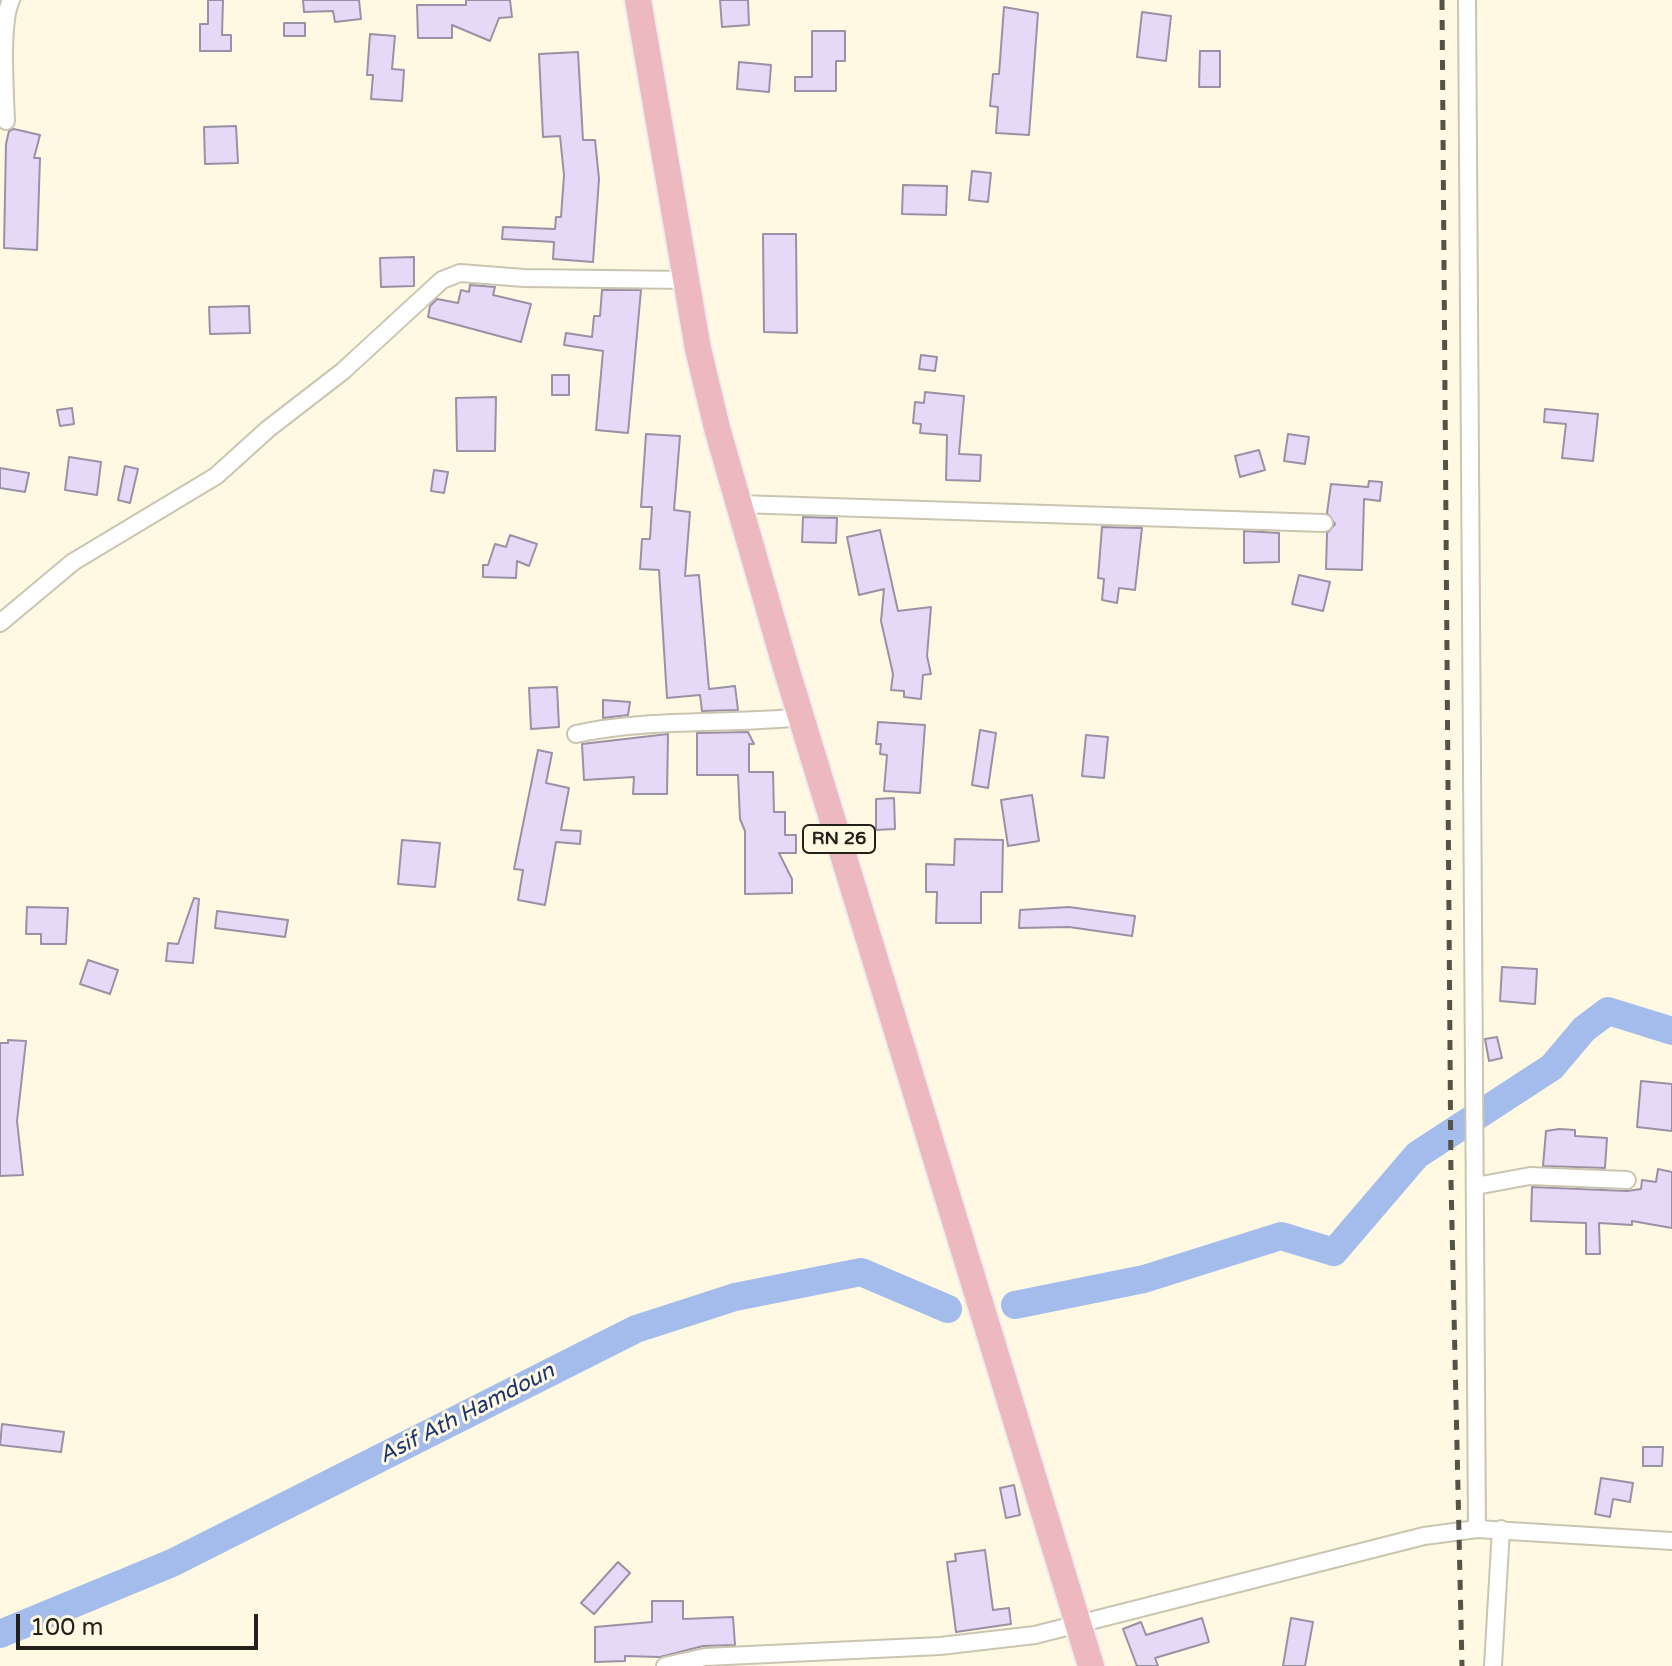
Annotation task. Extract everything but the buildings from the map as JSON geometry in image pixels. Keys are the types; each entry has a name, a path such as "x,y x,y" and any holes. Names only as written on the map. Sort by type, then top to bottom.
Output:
{"main road":[{"name":"RN 26","path":"638,0 701,362 739,504 801,717 1091,1666"}],"street":[{"path":"6,121 3,46 6,7 11,0"},
{"path":"1467,0 1477,1529"},
{"path":"0,623 73,562 216,476 268,429 309,401 442,280 460,273 524,278 686,280"},
{"path":"739,504 1324,523"},
{"path":"576,734 602,728 736,724 801,717"},
{"path":"1476,1186 1530,1176 1627,1180"},
{"path":"665,1666 940,1646 1035,1635 1424,1536 1477,1529 1672,1541"},
{"path":"1493,1666 1501,1529"}],"waterway":[{"name":"Asif Ath Hamdoun","path":"1015,1305 1144,1279 1281,1236 1334,1252 1417,1155 1552,1067 1584,1029 1608,1011 1672,1031"},
{"name":"Asif Ath Hamdoun","path":"0,1634 172,1563 636,1329 735,1297 861,1272 948,1309"}],"railway":[{"path":"1442,0 1451,1181 1462,1666"}]}
